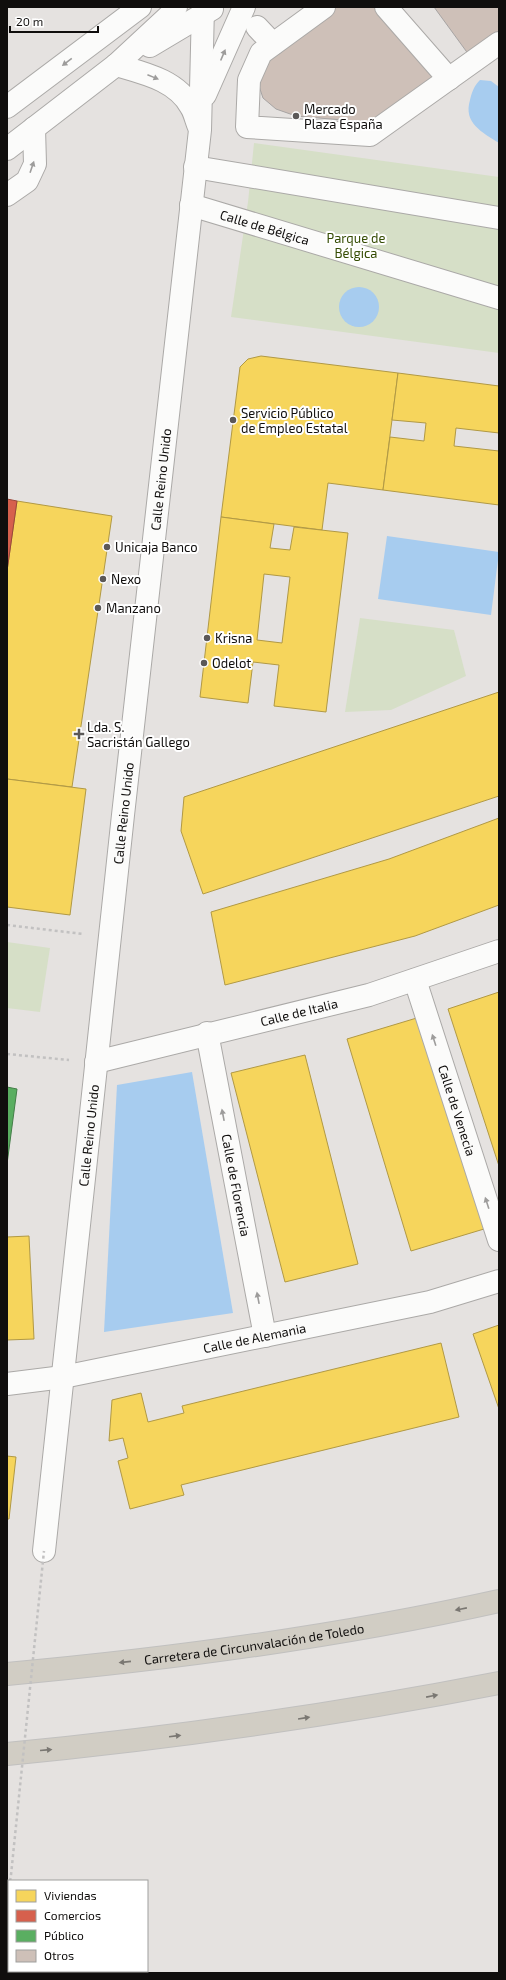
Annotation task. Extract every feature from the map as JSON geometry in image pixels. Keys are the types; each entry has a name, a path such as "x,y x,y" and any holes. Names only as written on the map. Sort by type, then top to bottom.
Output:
{"highway":[{"name":"Carretera de Circunvalación de Toledo","path":"7,1674 198,1653 343,1631 499,1601"},
{"path":"7,1754 122,1743 266,1724 405,1701 499,1682"}],"street":[{"path":"7,107 140,7"},
{"path":"7,149 116,65 171,14 176,7"},
{"name":"Calle Reino Unido","path":"202,103 244,7"},
{"path":"324,7 261,53 249,80 247,127 370,135 499,43"},
{"path":"386,7 448,79"},
{"path":"116,65 206,10"},
{"name":"Calle Reino Unido","path":"44,1551 96,1062 200,130 206,10"},
{"path":"257,27 273,44"},
{"name":"Calle Reino Unido","path":"116,65 163,81 179,90 192,107 200,130"},
{"path":"7,195 27,181 35,164 34,128"},
{"path":"195,167 499,218"},
{"name":"Calle de Bélgica","path":"192,205 499,298"},
{"name":"Calle de Italia","path":"96,1062 207,1033 369,995 499,951"},
{"name":"Calle de Venecia","path":"415,980 499,1240"},
{"name":"Calle de Florencia","path":"207,1033 265,1336"},
{"name":"Calle de Alemania","path":"7,1384 63,1377 430,1302 499,1281"}],"path":[{"path":"7,926 110,937"},
{"path":"7,1054 96,1062"},
{"path":"10,1880 44,1551"},
{"path":"7,1925 8,1912"}],"green space":[{"name":"Parque de Bélgica","path":"254,143 499,177 499,353 231,317 248,202"},
{"path":"360,618 454,630 466,676 391,710 345,712"},
{"path":"7,942 50,948 40,1012 7,1008"}],"water":[{"path":"480,80 491,81 499,87 499,143 481,131 469,115 470,100 475,87"},
{"path":"363,287 370,290 376,296 379,307 378,315 370,324 363,327 355,327 348,324 340,315 339,303 342,296 351,288"},
{"path":"387,536 499,552 491,615 378,599"},
{"path":"192,1072 233,1313 104,1332 117,1085"}],"building: Viviendas":[{"path":"261,356 398,373 383,490 328,483 322,530 221,517 240,367 248,359"},
{"path":"398,373 499,386 499,433 456,428 454,446 499,451 499,505 383,490 390,437 424,441 426,423 392,420"},
{"path":"17,501 112,516 72,787 7,779 7,571"},
{"path":"221,517 274,524 270,548 290,550 294,527 348,533 326,712 274,706 279,665 253,662 248,703 200,697","holes":["264,574 290,577 282,643 257,640"]},
{"path":"499,692 499,796 203,894 181,831 184,797"},
{"path":"7,779 86,789 70,915 7,907"},
{"path":"499,818 499,905 415,936 225,985 211,912 389,859"},
{"path":"499,992 499,1166 448,1009"},
{"path":"420,1017 484,1229 411,1251 347,1039"},
{"path":"305,1055 358,1264 285,1282 231,1073"},
{"path":"29,1236 34,1339 7,1340 7,1237"},
{"path":"499,1325 499,1409 473,1334"},
{"path":"441,1343 459,1417 181,1485 184,1495 130,1509 118,1461 128,1458 123,1438 109,1441 112,1400 141,1393 148,1422 184,1413 182,1406"},
{"path":"7,1456 16,1457 9,1519 7,1519"}],"building: Comercios":[{"path":"7,499 17,501 7,571"}],"building: Público":[{"path":"7,1087 17,1089 7,1164"}],"building: Otros":[{"path":"333,7 381,7 440,81 377,123 296,116 276,109 263,98 258,83 260,65"},
{"path":"434,7 499,7 499,33 469,55"}],"place":[{"name":"Mercado Plaza España","path":"296,116"},
{"name":"Servicio Público de Empleo Estatal","path":"233,420"},
{"name":"Unicaja Banco","path":"107,547"},
{"name":"Nexo","path":"103,579"},
{"name":"Manzano","path":"98,608"},
{"name":"Krisna","path":"207,638"},
{"name":"Odelot","path":"204,663"},
{"name":"Lda. S. Sacristán Gallego","path":"79,734"}]}
